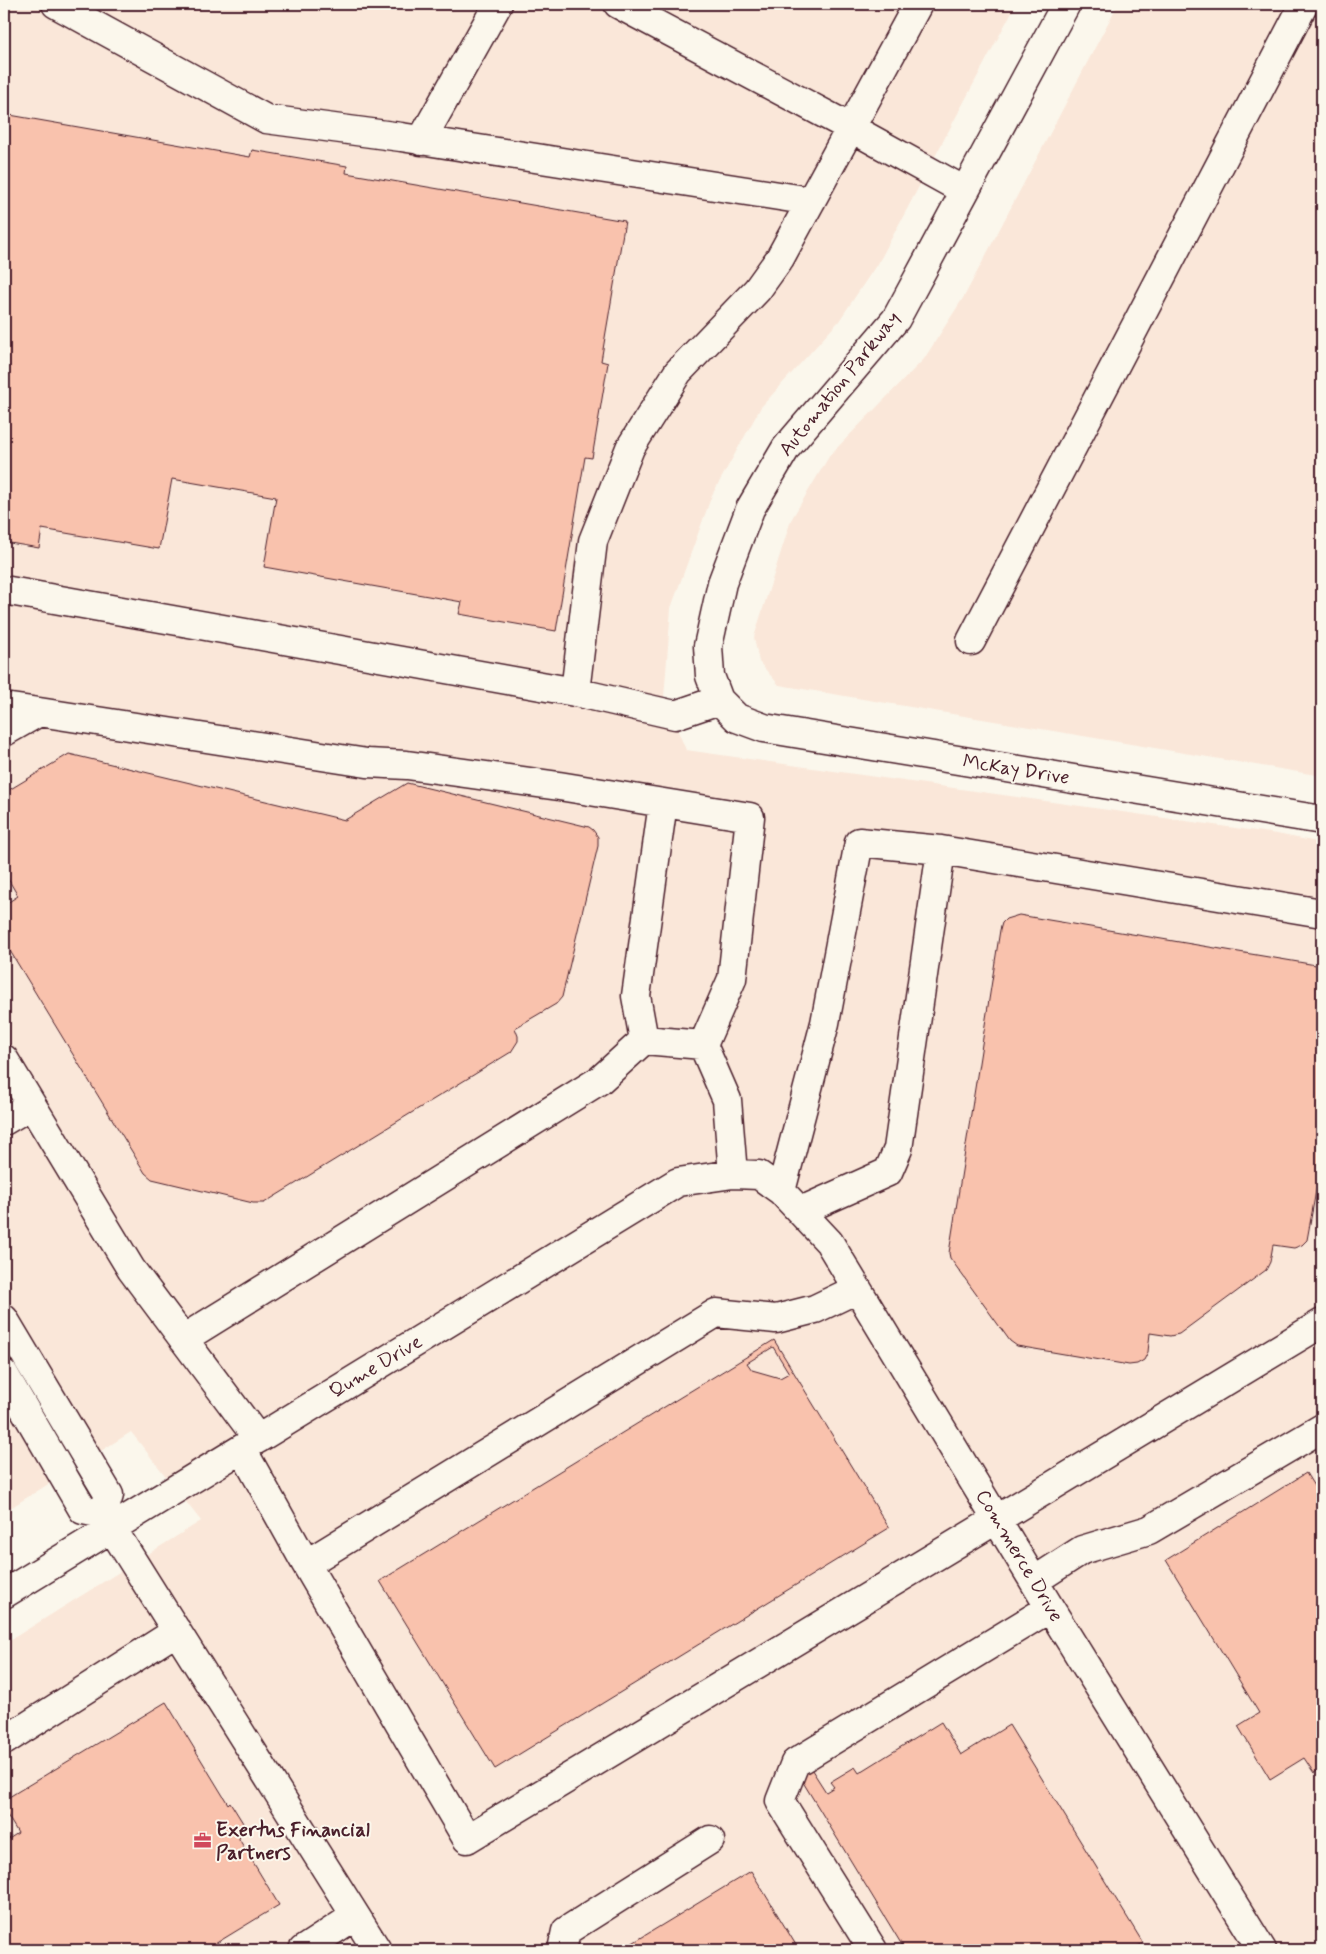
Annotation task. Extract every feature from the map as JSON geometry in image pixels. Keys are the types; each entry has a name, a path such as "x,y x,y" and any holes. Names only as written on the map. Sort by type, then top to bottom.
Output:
{"street":[{"path":"56,4 266,119 811,201"},
{"path":"422,141 498,4"},
{"path":"618,4 965,191"},
{"path":"575,692 593,541 630,448 678,372 757,290 780,258 918,4"},
{"name":"Automation Parkway","path":"720,700 710,676 708,646 722,583 750,509 786,448 896,319 1066,4"},
{"path":"971,641 1304,4"},
{"path":"4,590 575,692 675,715 720,700"},
{"name":"McKay Drive","path":"720,700 737,718 764,728 1322,820"},
{"path":"4,706 367,764 407,765 559,786 750,817 732,979 703,1046 727,1100 758,1180"},
{"path":"4,732 39,712"},
{"path":"644,1040 636,996 663,803"},
{"path":"758,1180 825,1023 859,842 941,850 1322,913"},
{"path":"801,1211 888,1172 898,1149 941,850"},
{"path":"183,1339 600,1080 644,1040 703,1046"},
{"path":"4,1058 131,1269 183,1339 250,1444 306,1564 468,1839 1322,1323"},
{"path":"4,1121 32,1105"},
{"name":"Commerce Drive","path":"758,1180 801,1211 829,1242 1050,1608 1262,1950"},
{"name":"Qume Drive","path":"4,1594 107,1521 250,1444 678,1182 758,1180"},
{"path":"306,1564 716,1313 776,1319 815,1309 857,1289"},
{"path":"4,1319 110,1495 107,1521"},
{"path":"4,1374 83,1510 107,1521 377,1950"},
{"path":"1034,1581 1082,1550 1149,1530 1322,1428"},
{"path":"873,1950 780,1801 795,1763 1050,1608"},
{"path":"4,1741 177,1631"},
{"path":"562,1950 566,1931 710,1840"},
{"path":"303,1950 356,1916"}],"shaded area":[{"path":"4,4 1016,4 881,258 839,321 761,407 712,495 671,608 664,698 686,750 1277,834 1322,843 1322,1950 4,1950 4,1644 201,1521 131,1432 4,1512"},
{"path":"1118,4 1322,4 1322,776 779,685 759,662 754,637 791,520 830,455 924,359 965,295"}],"building":[{"path":"4,114 250,157 252,150 347,166 346,173 625,221 601,361 608,363 592,458 585,457 556,631 459,614 462,602 264,567 276,497 172,479 159,549 42,529 39,548 4,542"},
{"path":"69,754 345,820 407,783 589,827 598,837 598,846 562,997 556,1004 515,1028 518,1041 511,1052 264,1203 253,1203 152,1179 145,1173 4,941 4,905 18,896 4,872 4,793"},
{"path":"1019,915 1322,966 1322,1158 1307,1240 1302,1245 1294,1248 1273,1245 1270,1262 1266,1270 1179,1334 1170,1336 1150,1333 1148,1352 1144,1360 1137,1364 1129,1365 1017,1346 1010,1341 950,1258 949,1253 1000,930 1002,923 1006,919"},
{"path":"774,1340 889,1528 495,1769 380,1581","holes":["773,1347 789,1373 780,1378 752,1370 747,1363"]},
{"path":"1306,1473 1322,1499 1322,1768 1314,1773 1304,1758 1270,1779 1238,1726 1259,1713 1166,1560"},
{"path":"166,1702 228,1804 230,1802 243,1823 239,1839 279,1905 205,1950 4,1950 4,1842 18,1833 4,1810 4,1800"},
{"path":"941,1722 961,1755 1009,1725 1143,1943 1131,1950 905,1950 798,1774 810,1767 826,1792 834,1787 830,1782 855,1767 859,1773"},
{"path":"751,1871 799,1950 621,1950"}],"place":[{"name":"Exertus Financial Partners","path":"202,1841"}]}
